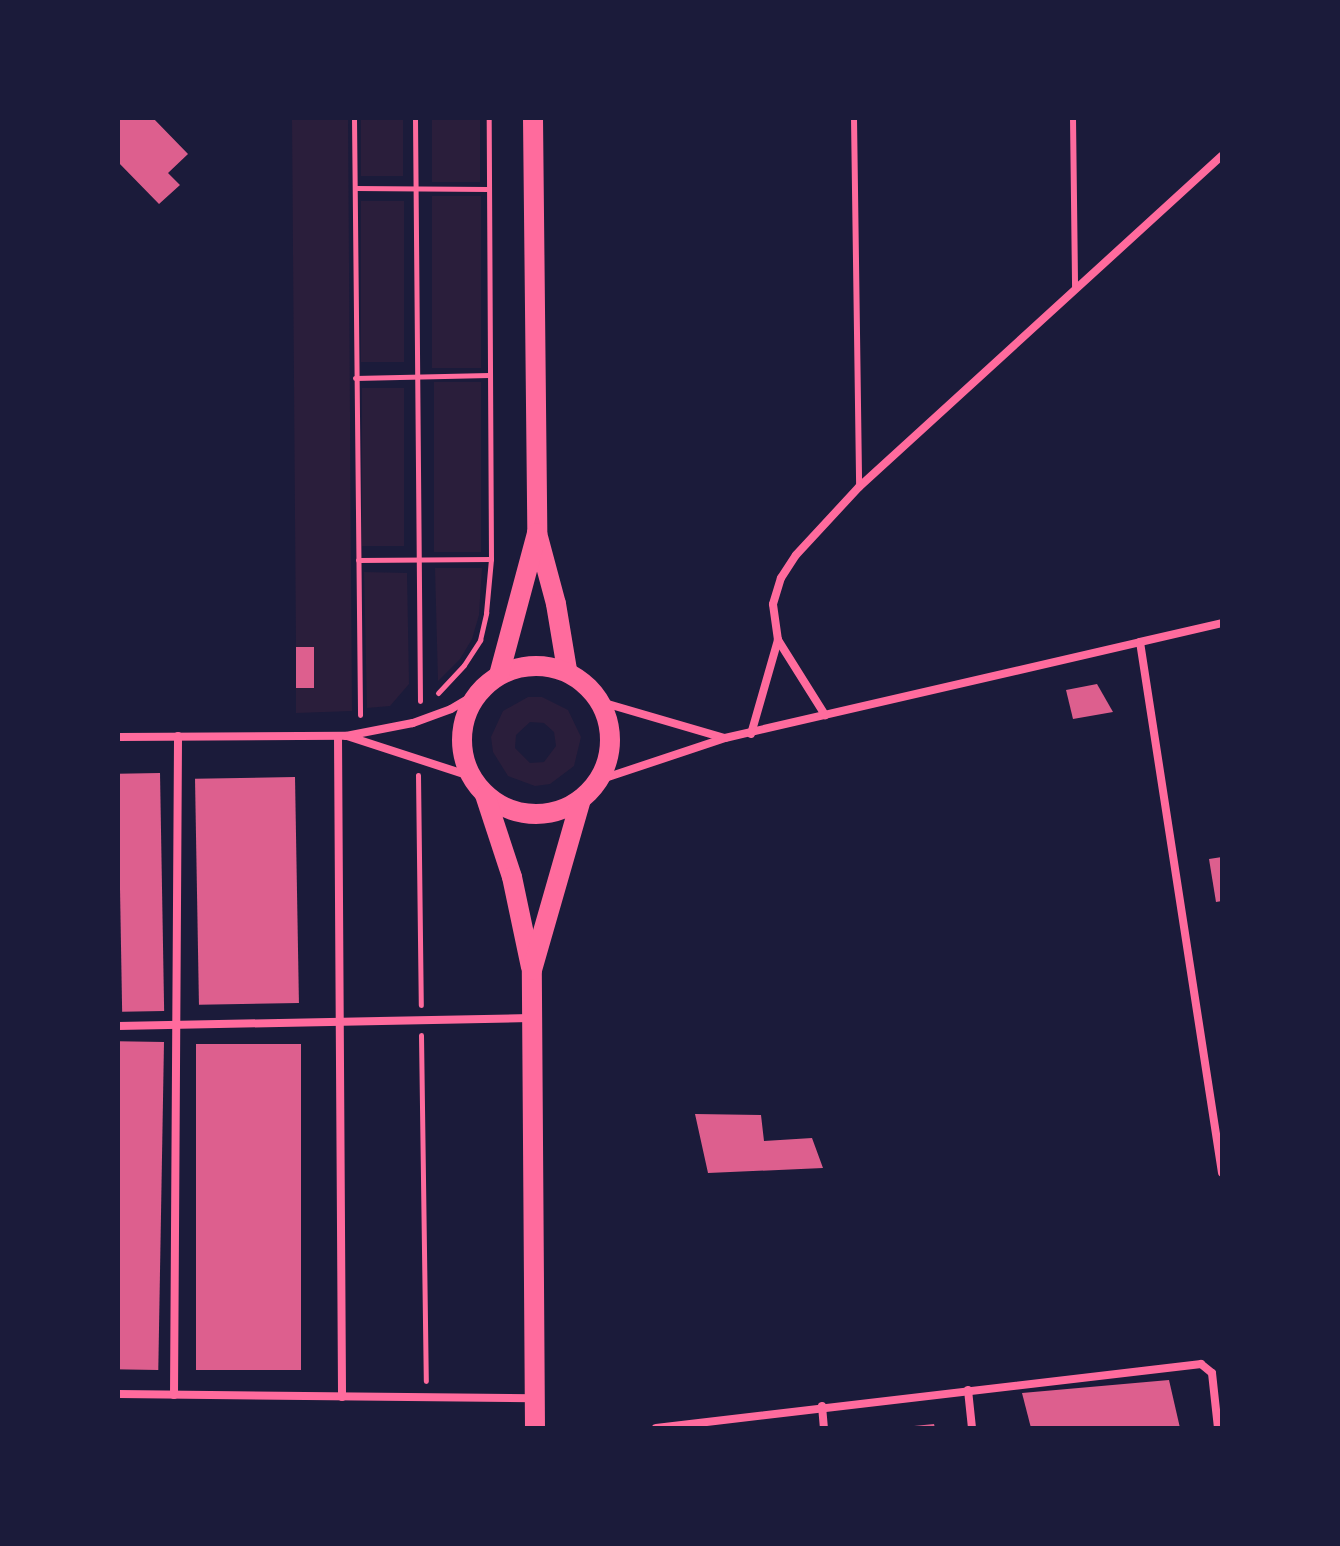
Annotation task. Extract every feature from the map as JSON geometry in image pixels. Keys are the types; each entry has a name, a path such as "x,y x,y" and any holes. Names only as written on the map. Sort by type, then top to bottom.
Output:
{"main road":[{"path":"533,118 537,533 556,604 567,670 601,702 611,741 599,780 581,799 558,811 532,814 507,809 485,795 470,776 463,756 461,734 466,713 476,694 499,675 521,667 567,670"},
{"path":"499,675 537,533"},
{"path":"485,795 512,877 532,970"},
{"path":"535,1428 532,970 581,799"}],"street":[{"path":"751,734 778,640 773,604 781,578 796,555 859,487 1222,156"},
{"path":"599,780 725,738 1222,623"},
{"path":"778,640 825,715"},
{"path":"1140,642 1209,1072 1222,1173"},
{"path":"118,737 342,736 413,723 451,709 476,694"},
{"path":"601,702 725,738"},
{"path":"174,1395 178,736"},
{"path":"342,736 470,776"},
{"path":"342,736 342,1397"},
{"path":"118,1026 530,1018"},
{"path":"1209,1072 1222,1070"},
{"path":"656,1428 822,1406 1201,1364 1212,1373 1218,1428"},
{"path":"968,1390 972,1428"},
{"path":"118,1394 534,1398"},
{"path":"822,1406 824,1428"}],"lane":[{"path":"854,118 859,487"},
{"path":"1073,118 1075,289"}],"path":[{"path":"354,118 360,716"},
{"path":"415,118 420,701"},
{"path":"407,706 440,692 480,640 491,559 489,118"},
{"path":"355,188 488,189"},
{"path":"355,378 489,375"},
{"path":"358,560 491,559"},
{"path":"345,717 371,714"},
{"path":"418,760 426,1398"}],"shaded area":[{"path":"292,118 348,118 352,711 296,713 296,688 314,686 314,647 296,647"},
{"path":"361,118 403,118 403,176 361,176"},
{"path":"432,118 480,118 480,182 432,182"},
{"path":"432,196 481,196 481,368 432,368"},
{"path":"361,201 404,201 404,362 361,362"},
{"path":"434,382 481,382 481,552 434,552"},
{"path":"362,388 404,388 404,546 362,546"},
{"path":"435,568 482,568 479,615 472,639 460,659 438,681"},
{"path":"364,572 407,573 409,684 390,706 367,708"},
{"path":"528,697 542,697 568,710 581,737 574,766 550,784 535,786 508,776 493,752 491,737 503,711","holes":["530,722 544,723 554,732 556,746 544,762 530,763 515,748 516,735"]}],"building":[{"path":"118,118 153,118 188,154 168,173 180,185 159,204 118,162"},
{"path":"296,647 314,647 314,688 296,688"},
{"path":"1097,684 1113,712 1073,719 1066,690"},
{"path":"160,773 164,1011 122,1012 118,774"},
{"path":"295,777 299,1003 199,1005 195,779"},
{"path":"1222,857 1222,901 1216,902 1209,859"},
{"path":"118,1041 164,1042 158,1370 118,1369"},
{"path":"196,1044 301,1044 301,1370 196,1370"},
{"path":"695,1114 761,1115 764,1141 812,1138 823,1168 708,1173"},
{"path":"1169,1380 1180,1428 1031,1428 1022,1393"},
{"path":"934,1424 935,1428 914,1428 914,1426"}]}
